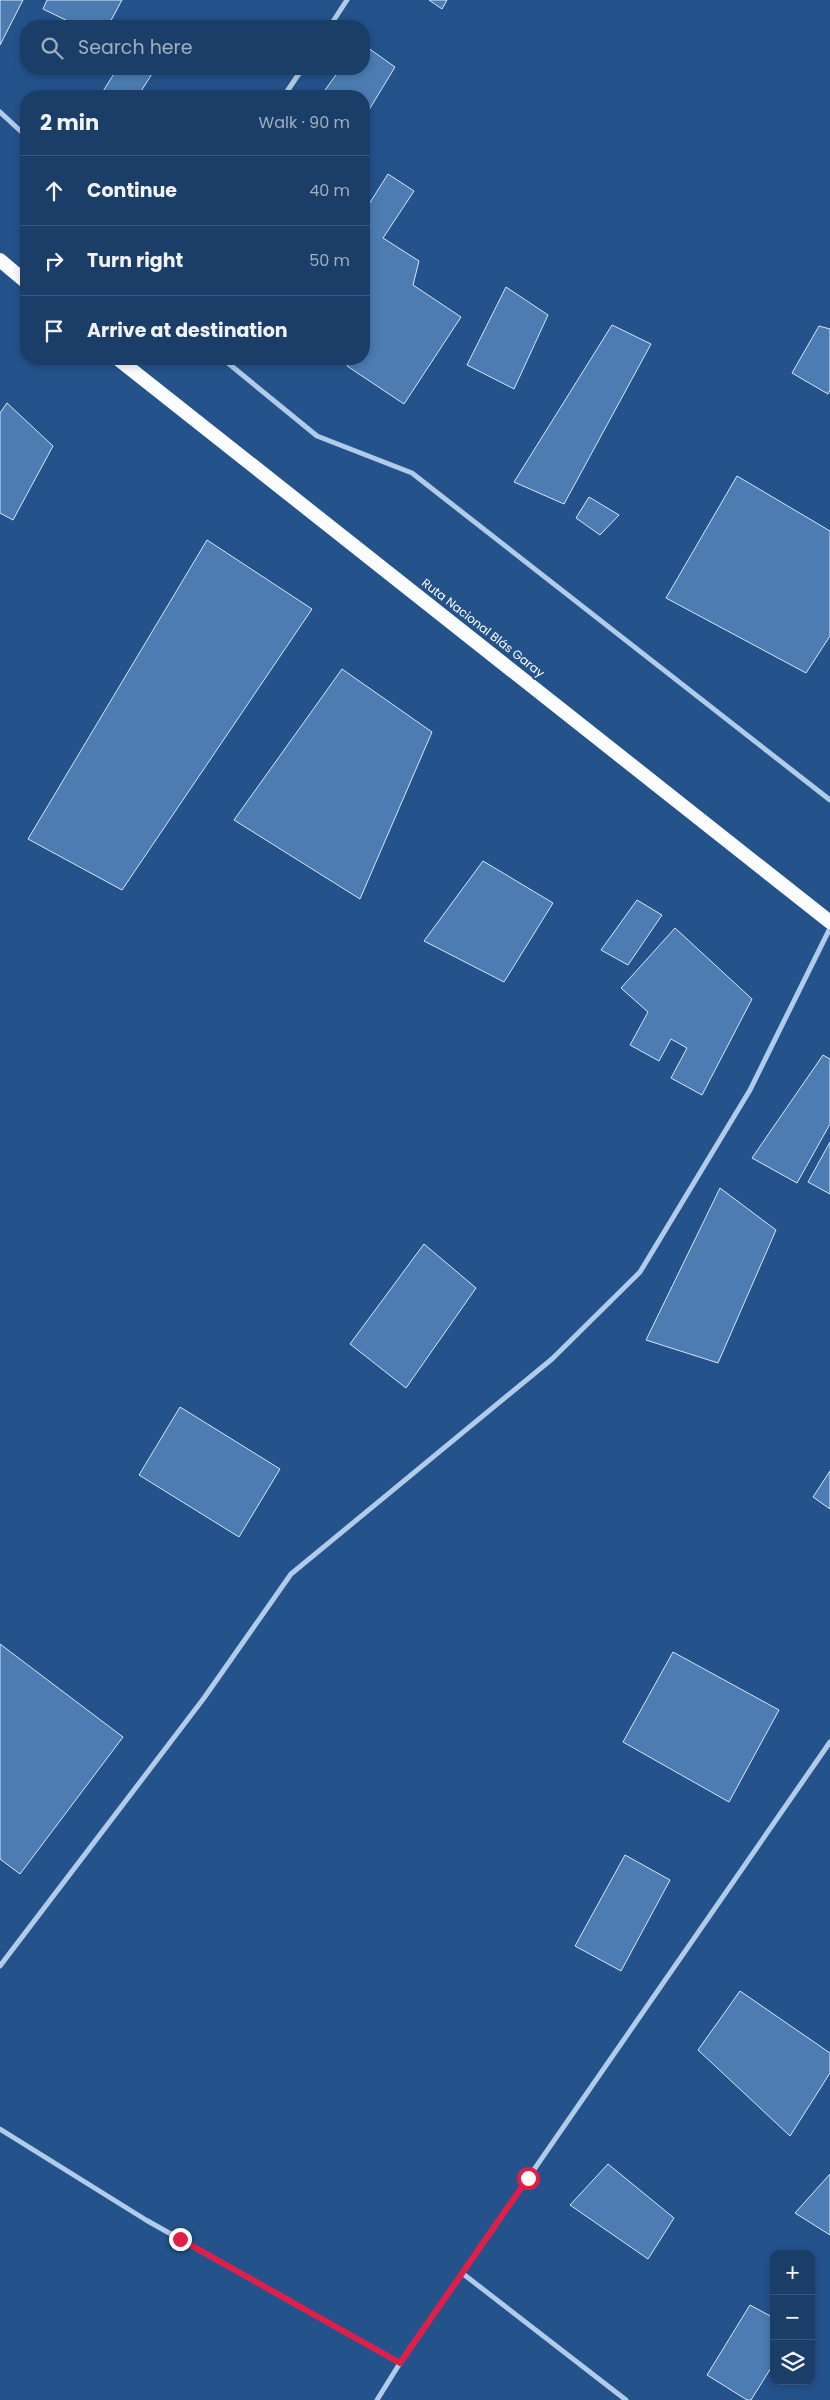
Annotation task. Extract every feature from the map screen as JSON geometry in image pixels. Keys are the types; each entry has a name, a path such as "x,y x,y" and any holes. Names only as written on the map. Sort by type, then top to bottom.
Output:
{"highway":[{"path":"0,260 20,277"},
{"name":"Ruta Nacional Blás Garay","path":"126,365 830,922"}],"street":[{"path":"334,20 346,0"},
{"path":"288,90 298,75"},
{"path":"0,112 20,130"},
{"path":"230,365 317,436 412,473 830,800"},
{"path":"0,1966 204,1698 291,1574 552,1359 640,1272 750,1090 830,928"},
{"path":"377,2400 400,2363 830,1742"},
{"path":"0,1951 6,1956"},
{"path":"0,2129 146,2220 400,2363"},
{"path":"462,2273 626,2400"}],"building":[{"path":"0,0 23,0 0,45"},
{"path":"47,0 122,0 111,20 66,20 43,9"},
{"path":"429,0 447,0 442,9"},
{"path":"370,49 395,67 370,108 370,90 325,90 336,75 370,75"},
{"path":"113,75 151,75 142,90 104,90"},
{"path":"388,174 414,191 383,238 419,261 413,285 461,317 404,404 347,366 370,365 370,202"},
{"path":"506,287 548,315 514,389 467,365"},
{"path":"612,325 651,344 564,504 514,482"},
{"path":"819,326 830,329 830,390 828,394 792,373"},
{"path":"7,403 53,446 13,520 0,513 0,413"},
{"path":"737,476 830,531 830,636 806,673 666,598"},
{"path":"589,497 619,515 600,535 576,518"},
{"path":"207,540 312,609 122,890 28,839"},
{"path":"342,669 432,732 360,899 234,820"},
{"path":"483,861 553,903 504,982 424,941"},
{"path":"637,900 662,915 628,965 601,950"},
{"path":"675,928 752,999 702,1095 671,1078 687,1048 671,1039 659,1061 630,1045 648,1012 621,988"},
{"path":"823,1055 830,1059 830,1124 797,1183 752,1158"},
{"path":"830,1142 830,1194 808,1182"},
{"path":"720,1188 776,1230 718,1363 646,1340"},
{"path":"424,1244 476,1288 406,1388 350,1344"},
{"path":"180,1407 280,1469 239,1537 139,1475"},
{"path":"830,1471 830,1509 813,1497"},
{"path":"0,1644 123,1737 20,1874 0,1859"},
{"path":"673,1652 779,1710 729,1802 623,1742"},
{"path":"625,1855 670,1880 621,1971 575,1946"},
{"path":"740,1991 830,2053 830,2073 790,2136 698,2050"},
{"path":"608,2164 674,2218 648,2259 570,2205"},
{"path":"830,2174 830,2235 795,2213"},
{"path":"750,2305 770,2316 770,2369 751,2400 747,2400 707,2375"}],"route":[{"path":"180,2239 400,2363 528,2178"}]}
